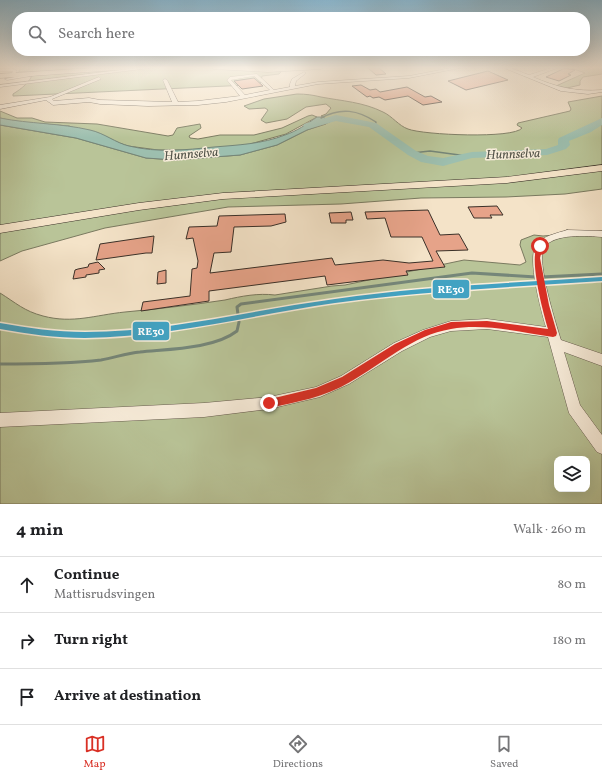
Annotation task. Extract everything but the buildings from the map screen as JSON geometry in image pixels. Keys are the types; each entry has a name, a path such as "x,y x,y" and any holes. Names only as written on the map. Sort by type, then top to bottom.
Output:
{"highway":[{"path":"0,229 114,210 222,196 345,188 494,181 531,178 602,168"},
{"path":"0,233 141,210 224,200 496,185 534,182 602,172"}],"street":[{"path":"0,107 48,99 68,91"},
{"path":"170,91 176,104"},
{"path":"238,91 242,95"},
{"path":"48,99 54,103 88,100 100,102 176,104 226,100 264,91"},
{"path":"564,91 585,93 602,91"},
{"path":"602,234 567,234 548,240 540,246 537,258 545,305 574,408 602,447"},
{"path":"0,420 204,410 269,403 316,393 345,380 398,347 427,332 451,326 487,324 555,339 602,360"}],"shaded area":[{"path":"17,91 130,91 13,96 13,94"},
{"path":"297,94 312,95 368,106 386,114 408,129 431,133 468,135 503,134 515,131 522,128 517,125 518,123 570,111 571,109 568,102 602,96 602,189 565,194 506,197 421,198 341,204 228,207 105,228 22,251 0,261 0,125 76,138 146,158 175,160 240,155 277,145 307,130 326,124 321,116 326,114 331,108 326,104 306,107 287,119 266,123 261,120 268,110 265,108 249,109 244,106 264,99"},
{"path":"0,111 17,118 32,118 45,122 97,124 168,136 173,135 177,128 200,124 201,128 189,136 190,138 198,139 220,135 254,135 282,128 308,116 312,115 317,117 286,134 243,146 191,150 158,150 128,146 69,126 17,122 0,118"},
{"path":"602,231 602,504 0,504 0,293 25,309 36,314 64,319 84,318 114,313 200,304 250,295 275,295 345,285 464,260 520,265 526,262 520,245 521,240 534,235 543,236"}],"water":[{"path":"317,117 323,117 330,122 307,130 277,145 240,155 175,160 146,158 76,138 0,125 0,118 68,126 95,131 119,143 129,146 150,150 172,150 241,145 268,140 294,131"}],"waterway":[{"name":"Hunnselva","path":"321,118 336,112 349,111 363,115 376,122 375,126"},
{"name":"Hunnselva","path":"308,126 336,118 372,125 412,153 425,159 443,162 472,155 547,152 562,147 564,145 563,140 587,130 602,121"},
{"path":"412,153 430,151 467,156"},
{"path":"0,364 50,364 88,361 106,359 125,354 204,345 227,337 237,331 239,322 237,307 241,304 472,273 536,277"},
{"path":"541,277 602,274"}],"transit line":[{"name":"RE30","path":"0,326 63,334 116,334 179,327 335,301 401,293 602,279"}],"route":[{"path":"269,403 316,393 345,380 398,347 427,332 451,326 487,324 553,333 545,305 537,258 540,246"}]}
